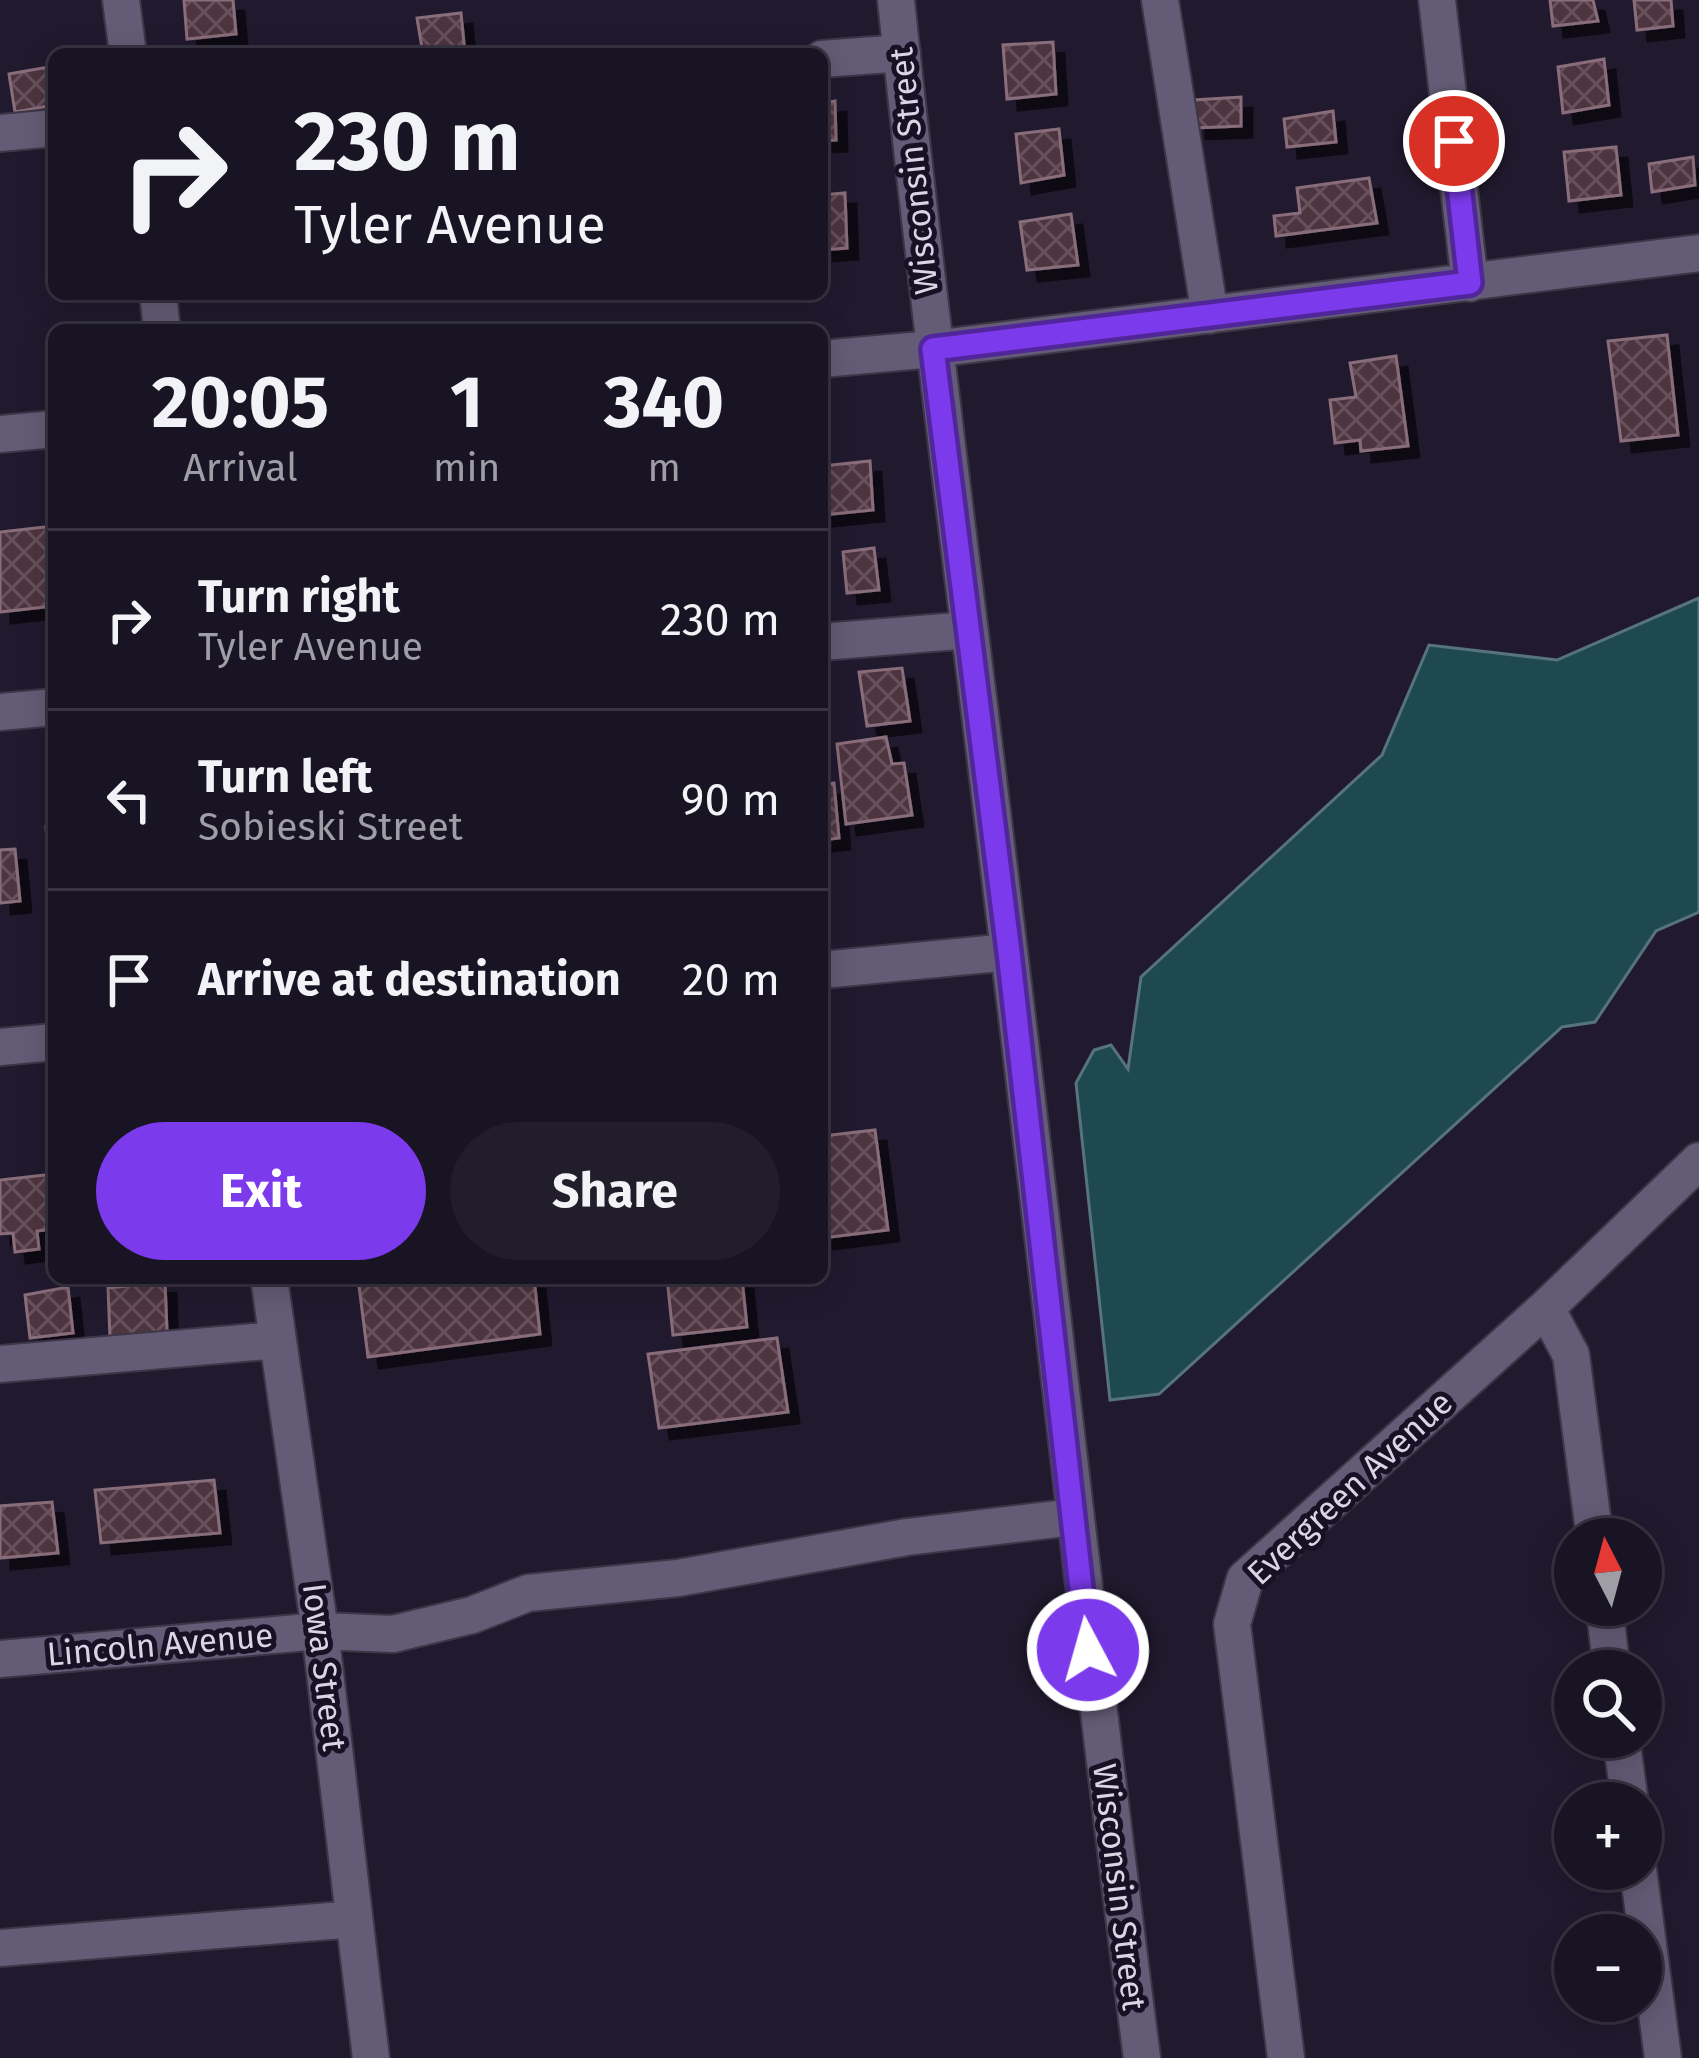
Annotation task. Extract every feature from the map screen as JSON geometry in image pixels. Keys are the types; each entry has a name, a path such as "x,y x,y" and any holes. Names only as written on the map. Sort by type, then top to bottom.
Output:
{"street":[{"path":"121,0 127,48"},
{"name":"Wisconsin Street","path":"896,0 933,349 1142,2058"},
{"path":"1160,0 1210,315"},
{"path":"1437,0 1470,283"},
{"path":"828,59 902,53"},
{"path":"0,133 48,129"},
{"path":"828,358 1699,253"},
{"path":"0,434 48,430"},
{"path":"828,642 969,630"},
{"path":"0,712 48,708"},
{"path":"828,969 1009,952"},
{"path":"0,1047 48,1043"},
{"name":"Evergreen Avenue","path":"1286,2058 1232,1624 1245,1579 1546,1308 1699,1161"},
{"name":"Iowa Street","path":"270,1284 320,1631 371,2058"},
{"path":"1546,1308 1571,1355 1592,1518"},
{"path":"0,1364 278,1340"},
{"name":"Lincoln Avenue","path":"0,1659 320,1631 393,1634 472,1616 527,1593 678,1578 907,1537 1074,1517"},
{"path":"1641,1890 1663,2058"},
{"path":"0,1948 354,1919"}],"shaded area":[{"path":"1699,598 1699,912 1656,931 1595,1022 1562,1027 1159,1394 1110,1400 1076,1083 1094,1050 1111,1045 1128,1069 1141,977 1382,755 1429,645 1557,660"}],"building":[{"path":"184,0 233,0 236,34 187,39"},
{"path":"1550,0 1593,0 1598,21 1553,26"},
{"path":"1634,0 1671,0 1673,26 1637,30"},
{"path":"461,13 464,48 422,48 417,18"},
{"path":"1053,42 1056,94 1007,99 1003,45"},
{"path":"1604,59 1609,105 1563,113 1558,67"},
{"path":"48,67 48,106 15,112 9,74"},
{"path":"1241,97 1241,126 1195,128 1194,100"},
{"path":"835,101 836,140 828,141 828,102"},
{"path":"1333,111 1336,142 1287,147 1284,119"},
{"path":"1059,129 1064,175 1021,183 1016,134"},
{"path":"1616,147 1621,195 1569,201 1564,152"},
{"path":"1693,157 1695,185 1652,192 1649,164"},
{"path":"1369,178 1377,223 1276,236 1274,216 1300,213 1297,188"},
{"path":"845,193 847,248 828,250 828,194"},
{"path":"1071,214 1078,265 1027,270 1020,222"},
{"path":"1667,335 1678,435 1621,441 1608,341"},
{"path":"1396,356 1408,446 1361,451 1360,440 1335,443 1330,400 1356,397 1350,363"},
{"path":"870,461 873,510 828,514 828,465"},
{"path":"48,527 48,607 0,612 0,532"},
{"path":"874,548 879,590 847,593 843,552"},
{"path":"902,668 910,721 867,726 859,672"},
{"path":"886,737 892,764 904,763 912,815 846,824 837,744"},
{"path":"834,783 839,838 828,839 828,784"},
{"path":"15,849 20,901 0,903 0,850"},
{"path":"875,1130 888,1230 828,1237 828,1135"},
{"path":"48,1175 48,1230 37,1231 39,1249 15,1252 13,1233 0,1234 0,1180"},
{"path":"165,1284 167,1331 110,1337 108,1288"},
{"path":"359,1284 535,1284 540,1334 368,1357"},
{"path":"668,1284 743,1284 747,1327 673,1335"},
{"path":"68,1287 73,1333 30,1338 25,1295"},
{"path":"777,1338 788,1412 659,1428 648,1354"},
{"path":"214,1480 220,1533 101,1543 95,1490"},
{"path":"52,1502 58,1553 0,1558 0,1506"}],"route":[{"path":"1088,1650 1009,952 933,349 1470,283 1454,141"}]}
